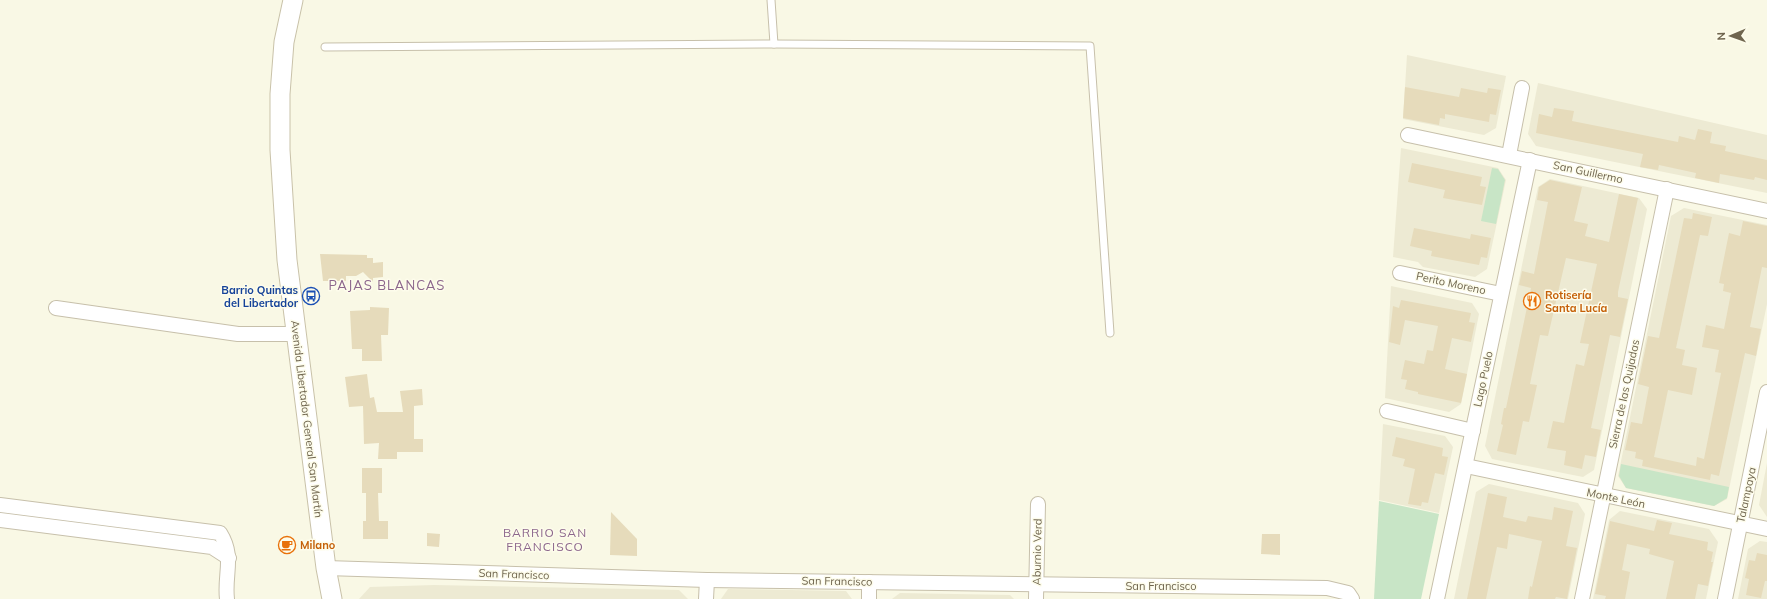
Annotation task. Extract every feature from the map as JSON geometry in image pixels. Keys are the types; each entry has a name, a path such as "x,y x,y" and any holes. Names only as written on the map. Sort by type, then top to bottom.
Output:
{"main road":[{"name":"Avenida Libertador General San Martín","path":"293,0 284,42 280,94 280,150 287,260 326,568 332,599"}],"street":[{"path":"1509,155 1522,88"},
{"name":"San Guillermo","path":"1408,135 1509,155 1767,211"},
{"name":"Lago Puelo","path":"1438,599 1530,160"},
{"name":"Sierra de las Quijadas","path":"1582,599 1667,189"},
{"name":"Perito Moreno","path":"1400,272 1501,294"},
{"path":"56,308 238,334 296,334"},
{"name":"Talampaya","path":"1725,599 1767,392"},
{"path":"1387,411 1473,431"},
{"name":"Monte León","path":"1466,466 1767,529"},
{"name":"Aburnio Verd","path":"1036,599 1038,504"},
{"path":"0,505 220,533 226,543 229,558 226,591 228,599"},
{"path":"0,520 212,547 229,558"},
{"name":"San Francisco","path":"326,568 707,580 1037,585 1196,592 1327,588 1350,596"},
{"path":"706,599 707,580"},
{"path":"869,599 870,582"}],"lane":[{"path":"771,0 774,44"},
{"path":"325,46 774,44 1090,46 1110,333"}],"shaded area":[{"path":"1407,55 1506,76 1496,128 1484,135 1403,119"},
{"path":"1538,83 1767,135 1767,193 1536,146 1528,134"},
{"path":"1401,148 1498,168 1506,180 1487,269 1475,277 1423,267 1418,262 1393,257"},
{"path":"1550,179 1639,198 1647,209 1594,470 1583,477 1492,459 1485,446 1538,187"},
{"path":"1684,208 1767,225 1767,304 1727,499 1714,506 1626,488 1618,476 1671,216"},
{"path":"1391,286 1472,303 1479,314 1461,404 1449,412 1385,398"},
{"path":"1383,424 1445,436 1453,447 1439,513 1379,500"},
{"path":"1767,463 1767,517 1759,505"},
{"path":"1489,484 1578,503 1585,514 1568,599 1454,599 1476,492"},
{"path":"1620,511 1709,529 1718,542 1706,599 1593,599 1609,520"},
{"path":"1760,541 1767,542 1767,599 1738,599 1748,549"},
{"path":"434,585 679,590 688,599 359,599 370,587"},
{"path":"728,589 846,591 852,599 721,599"},
{"path":"900,593 1010,595 1014,599 892,599"}],"green space":[{"path":"1492,168 1498,169 1505,180 1496,224 1481,221"},
{"path":"1621,464 1729,487 1727,498 1714,506 1626,488 1619,476"},
{"path":"1379,501 1439,514 1421,599 1374,599"}],"building":[{"path":"1405,87 1459,97 1461,88 1487,93 1488,88 1501,90 1496,115 1490,114 1489,122 1445,114 1445,119 1440,118 1439,125 1403,118"},
{"path":"1554,108 1574,111 1572,121 1678,142 1679,136 1695,140 1698,129 1712,132 1710,143 1726,146 1725,151 1767,160 1767,180 1755,177 1754,180 1720,174 1719,183 1695,178 1696,173 1659,165 1658,170 1640,167 1643,154 1536,133 1539,114 1552,117"},
{"path":"1412,163 1482,177 1480,186 1486,187 1482,205 1443,198 1445,190 1408,182"},
{"path":"1550,180 1582,187 1574,221 1588,224 1585,236 1609,242 1619,194 1638,198 1618,292 1618,297 1628,299 1620,337 1610,335 1591,428 1601,430 1596,457 1585,455 1582,469 1564,465 1566,451 1547,448 1553,421 1564,423 1576,364 1584,366 1589,344 1580,343 1597,264 1566,258 1548,336 1540,335 1530,384 1537,385 1529,422 1523,421 1516,455 1497,451 1503,425 1501,424 1504,408 1506,408 1531,288 1519,285 1522,271 1534,274 1548,202 1537,200 1539,187"},
{"path":"1693,213 1712,217 1708,236 1700,235 1676,348 1685,350 1682,365 1697,368 1692,395 1668,390 1654,457 1696,466 1697,457 1704,459 1721,373 1715,372 1719,350 1702,347 1706,325 1724,329 1731,293 1723,291 1724,284 1719,283 1729,233 1740,236 1743,221 1767,226 1767,268 1762,267 1750,327 1761,329 1756,356 1745,353 1719,476 1711,474 1710,480 1642,466 1643,460 1635,458 1636,452 1625,450 1631,422 1642,424 1649,387 1638,384 1648,336 1659,338 1684,218 1692,219"},
{"path":"1414,228 1470,239 1471,234 1491,238 1487,258 1481,257 1479,265 1431,256 1432,251 1410,246"},
{"path":"320,254 367,255 367,258 373,258 373,263 383,262 383,277 373,278 373,282 363,272 356,276 346,276 346,281 323,281"},
{"path":"1401,300 1471,313 1469,322 1475,323 1471,342 1452,338 1445,369 1467,374 1461,403 1418,394 1418,392 1405,389 1407,380 1401,379 1405,360 1424,364 1427,350 1433,351 1438,326 1405,320 1400,345 1389,342 1393,306 1399,308"},
{"path":"370,307 389,308 388,335 381,335 382,361 362,361 362,349 352,349 350,311 370,310"},
{"path":"367,374 370,398 374,397 377,412 403,412 400,391 422,389 423,405 414,406 414,439 423,439 423,452 397,452 397,459 378,459 379,443 364,444 363,406 349,407 345,377"},
{"path":"1396,437 1443,448 1442,456 1448,457 1444,475 1435,473 1428,503 1422,502 1421,506 1408,504 1415,469 1403,466 1405,459 1392,456"},
{"path":"362,468 382,468 382,493 378,493 379,521 388,521 388,539 363,539 363,521 366,521 366,493 362,493"},
{"path":"1488,493 1507,497 1503,517 1526,522 1528,516 1552,520 1554,507 1573,511 1566,546 1577,548 1567,599 1556,597 1555,599 1528,599 1542,541 1509,534 1507,549 1497,547 1486,599 1467,599"},
{"path":"611,512 637,539 637,556 610,555"},
{"path":"1657,520 1672,523 1669,534 1708,542 1707,550 1713,552 1711,562 1713,562 1708,586 1698,584 1695,599 1666,599 1674,561 1649,554 1650,549 1627,544 1622,570 1630,572 1625,599 1605,599 1606,596 1595,594 1610,521 1654,531"},
{"path":"427,533 440,534 439,547 427,546"},
{"path":"1262,534 1280,534 1280,555 1261,554"},
{"path":"1757,553 1767,555 1767,581 1765,581 1761,598 1746,595 1749,579 1745,578 1749,560 1755,561"}],"place":[{"name":"Barrio Quintas del Libertador","path":"311,296"},
{"name":"Rotisería Santa Lucía","path":"1532,301"},
{"name":"Milano","path":"287,545"}],"district":[{"name":"PAJAS BLANCAS","path":"387,285"},
{"name":"BARRIO SAN FRANCISCO","path":"545,539"}]}
